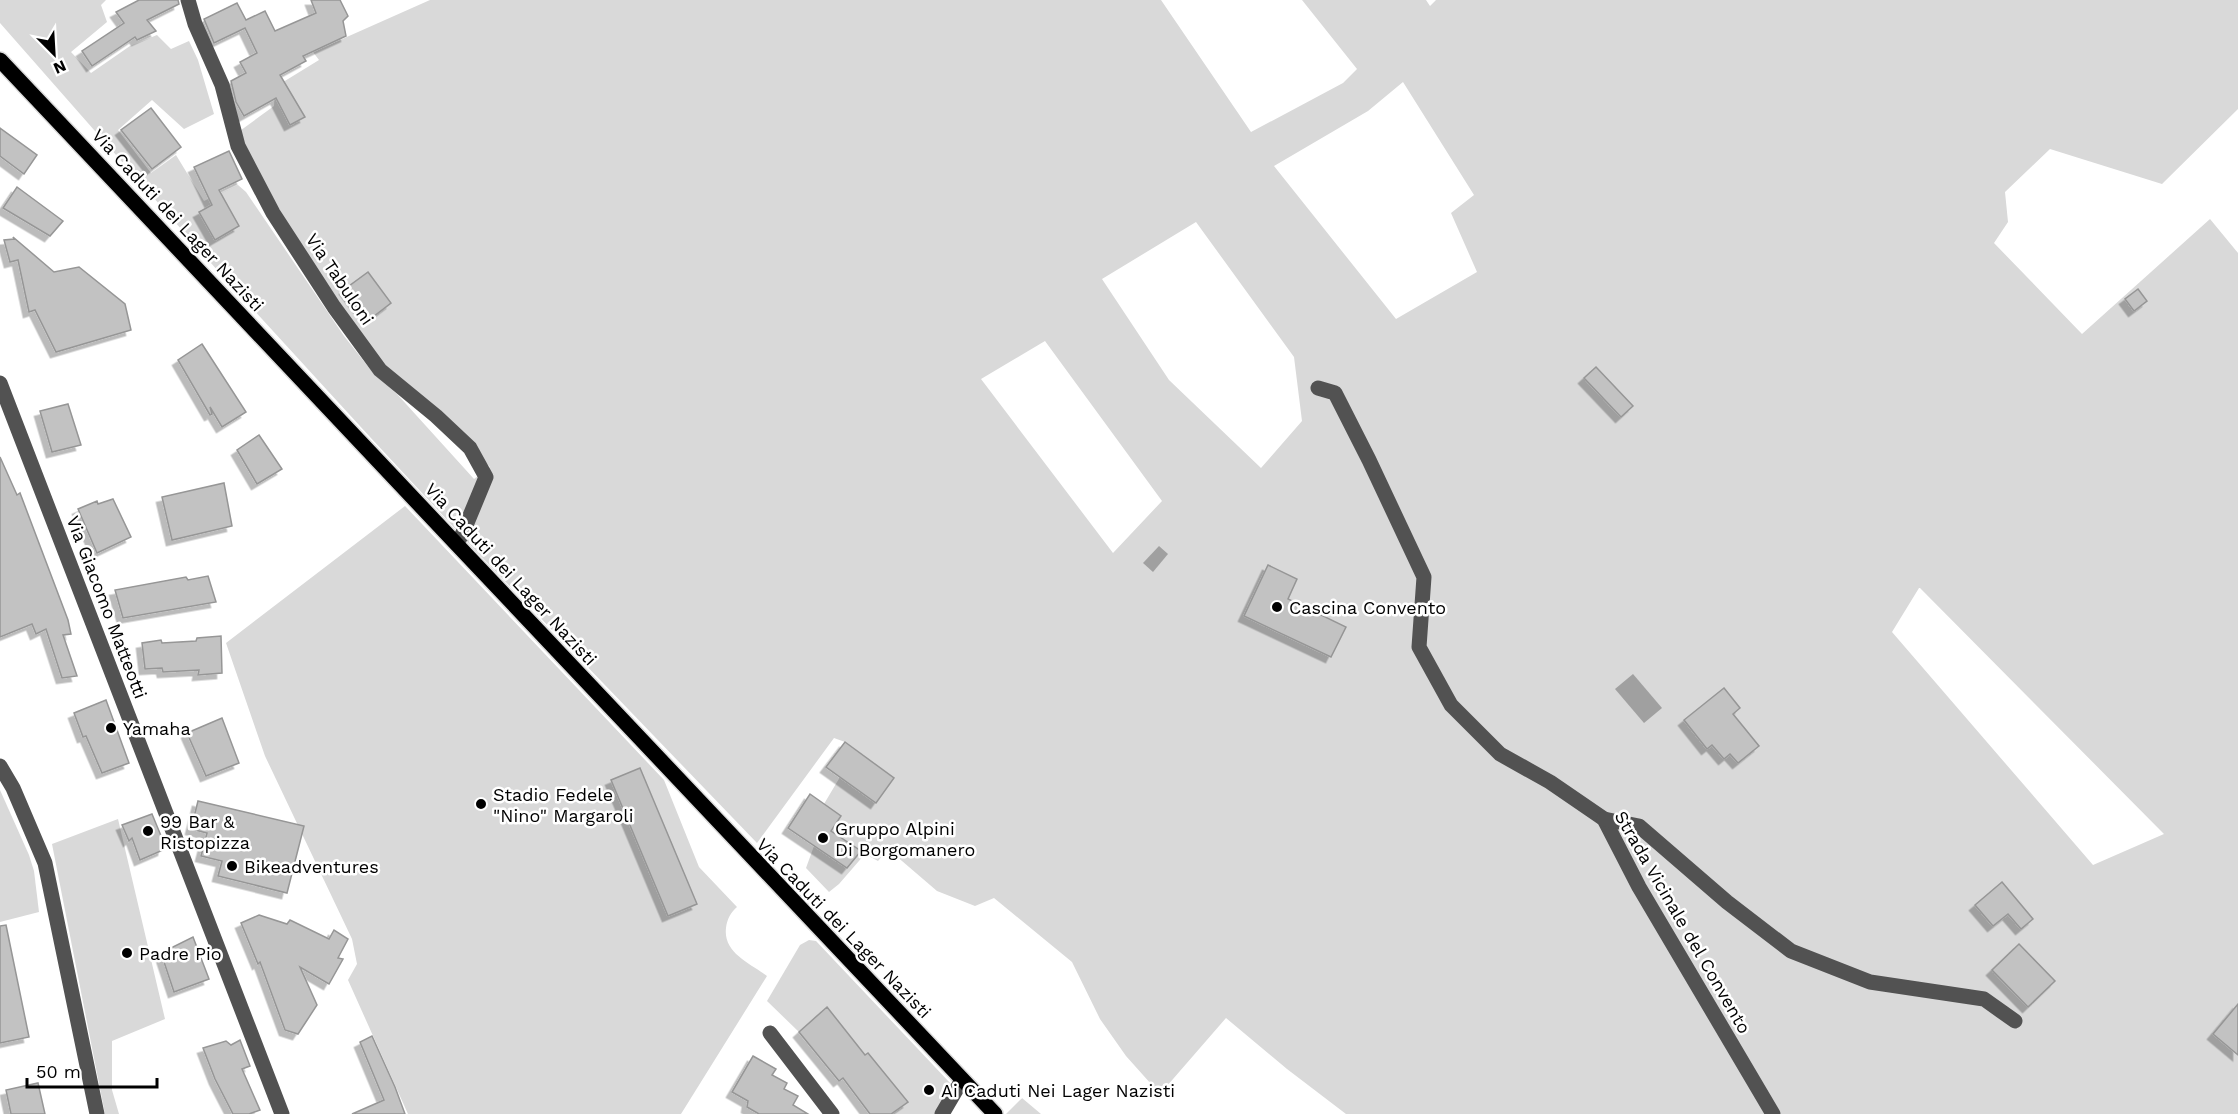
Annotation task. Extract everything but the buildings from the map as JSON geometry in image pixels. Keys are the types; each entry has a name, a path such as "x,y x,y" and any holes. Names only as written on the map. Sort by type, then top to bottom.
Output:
{"main road":[{"name":"Via Caduti dei Lager Nazisti","path":"0,60 810,921 995,1114"}],"street":[{"name":"Via Tabuloni","path":"188,0 195,24 222,85 238,146 273,213 334,307 380,370 436,416 470,448 486,477 462,535 456,543"},
{"name":"Via Giacomo Matteotti","path":"0,383 282,1114"},
{"name":"Strada Vicinale del Convento","path":"1318,388 1335,393 1424,577 1419,646 1451,705 1500,754 1550,782 1604,819 1639,887 1773,1114"},
{"path":"0,766 13,788 45,863 97,1114"},
{"path":"1604,819 1639,826 1727,902 1791,951 1870,982 1984,999 2015,1021"},
{"path":"770,1033 832,1114"},
{"path":"942,1114 962,1080"}],"shaded area":[{"path":"0,0 106,0 101,5 107,22 71,52 91,73 130,46 157,35 171,49 189,41 198,60 214,114 184,129 152,100 118,130 151,173 176,155 204,201 238,185 246,192 344,336 374,374 397,394 474,479 490,467 381,362 279,215 237,133 274,106 275,87 319,60 313,52 430,0 1161,0 1251,132 1343,83 1357,69 1302,0 1426,0 1430,6 1436,0 2238,0 2238,109 2162,184 2050,149 2005,192 2008,222 1994,243 2082,334 2210,219 2238,253 2238,1114 1346,1114 1226,1018 1160,1094 1126,1056 1100,1019 1072,962 994,898 975,906 937,891 888,849 878,861 865,854 829,892 806,868 814,846 847,868 861,851 831,831 841,816 824,804 840,777 876,803 894,778 845,742 834,738 757,843 474,549 370,437 218,271 0,23","holes":["1403,82 1474,195 1451,213 1477,272 1396,319 1274,166 1368,111","1196,222 1294,357 1302,421 1261,468 1169,380 1102,279","1045,341 1162,501 1113,553 981,379","1920,588 2164,834 2093,865 1892,632"]},
{"name":"Stadio Fedele \"Nino\" Margaroli","path":"405,506 664,780 699,867 737,907 727,925 726,937 729,944 733,951 767,976 681,1114 408,1114 348,980 357,964 352,939 265,756 226,643"},
{"path":"1159,546 1168,554 1153,572 1143,563"},
{"path":"1633,674 1662,708 1644,723 1615,689"},
{"path":"0,790 29,855 34,871 39,912 0,922"},
{"path":"118,819 165,1019 112,1041 112,1090 119,1114 105,1114 52,844"},
{"path":"809,940 816,941 951,1084 936,1114 891,1114 907,1102 865,1055 828,1008 799,1032 767,1001 800,945"},
{"path":"1022,1098 1041,1114 1006,1114"}],"place":[{"name":"Cascina Convento","path":"1277,607"},
{"name":"Yamaha","path":"111,728"},
{"name":"Stadio Fedele \"Nino\" Margaroli","path":"481,804"},
{"name":"99 Bar & Ristopizza","path":"148,831"},
{"name":"Gruppo Alpini Di Borgomanero","path":"823,838"},
{"name":"Bikeadventures","path":"232,866"},
{"name":"Padre Pio","path":"127,953"},
{"name":"Ai Caduti Nei Lager Nazisti","path":"929,1090"}]}
